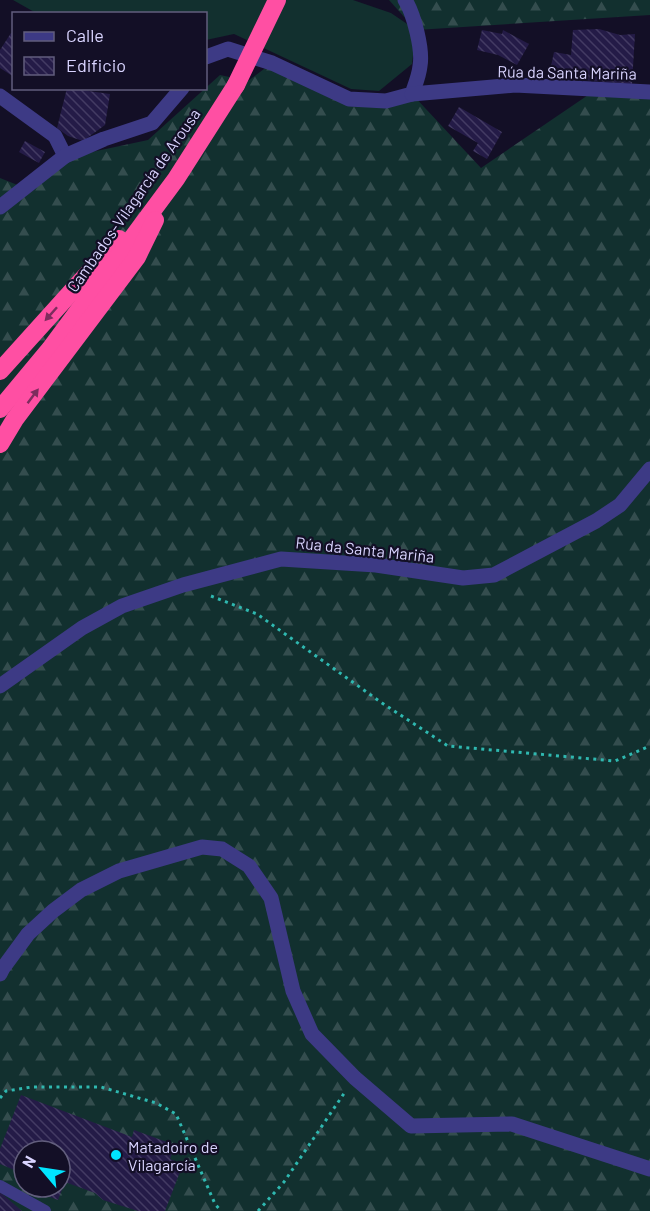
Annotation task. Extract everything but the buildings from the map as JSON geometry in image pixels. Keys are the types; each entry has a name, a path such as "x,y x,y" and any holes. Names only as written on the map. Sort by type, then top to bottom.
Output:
{"highway":[{"name":"Cambados-Vilagarcía de Arousa","path":"0,409 50,349 176,178 236,85 277,0"},
{"path":"0,371 176,178"},
{"path":"0,444 15,420 137,257 176,178"}],"street":[{"path":"405,0 416,30 421,64 412,94"},
{"name":"Rúa da Santa Mariña","path":"207,57 228,49 272,63 349,99 386,101 412,94 515,85 650,92"},
{"path":"0,207 65,156 104,138 152,123 180,90"},
{"path":"0,96 55,136 65,156"},
{"name":"Rúa da Santa Mariña","path":"0,686 82,628 122,606 183,585 281,559 376,565 463,578 494,575 596,521 620,505 650,470"},
{"path":"0,974 28,934 52,911 81,890 119,871 191,850 202,847 222,849 249,866 271,898 293,991 312,1034 355,1078 411,1126 512,1124 650,1169"}],"lane":[{"path":"0,1186 45,1211"}],"path":[{"path":"183,585 257,614 382,703 448,746 615,761 650,746"},
{"path":"258,1211 284,1182 355,1078"},
{"path":"0,1098 6,1091 32,1087 101,1087 156,1102 176,1114 215,1204 221,1211"}],"green space":[{"path":"13,0 353,0 391,13 416,30 412,64 379,91 351,89 234,34 207,40 207,12 34,12"},
{"path":"389,0 650,0 650,15 416,30"},
{"path":"272,63 349,99 412,94 481,168 597,89 650,94 650,1211 0,1211 0,178 25,188 45,172 87,153 148,140 203,90 207,90 207,87 220,75 248,81"}],"place":[{"name":"Matadoiro de Vilagarcía","path":"116,1155"}]}
